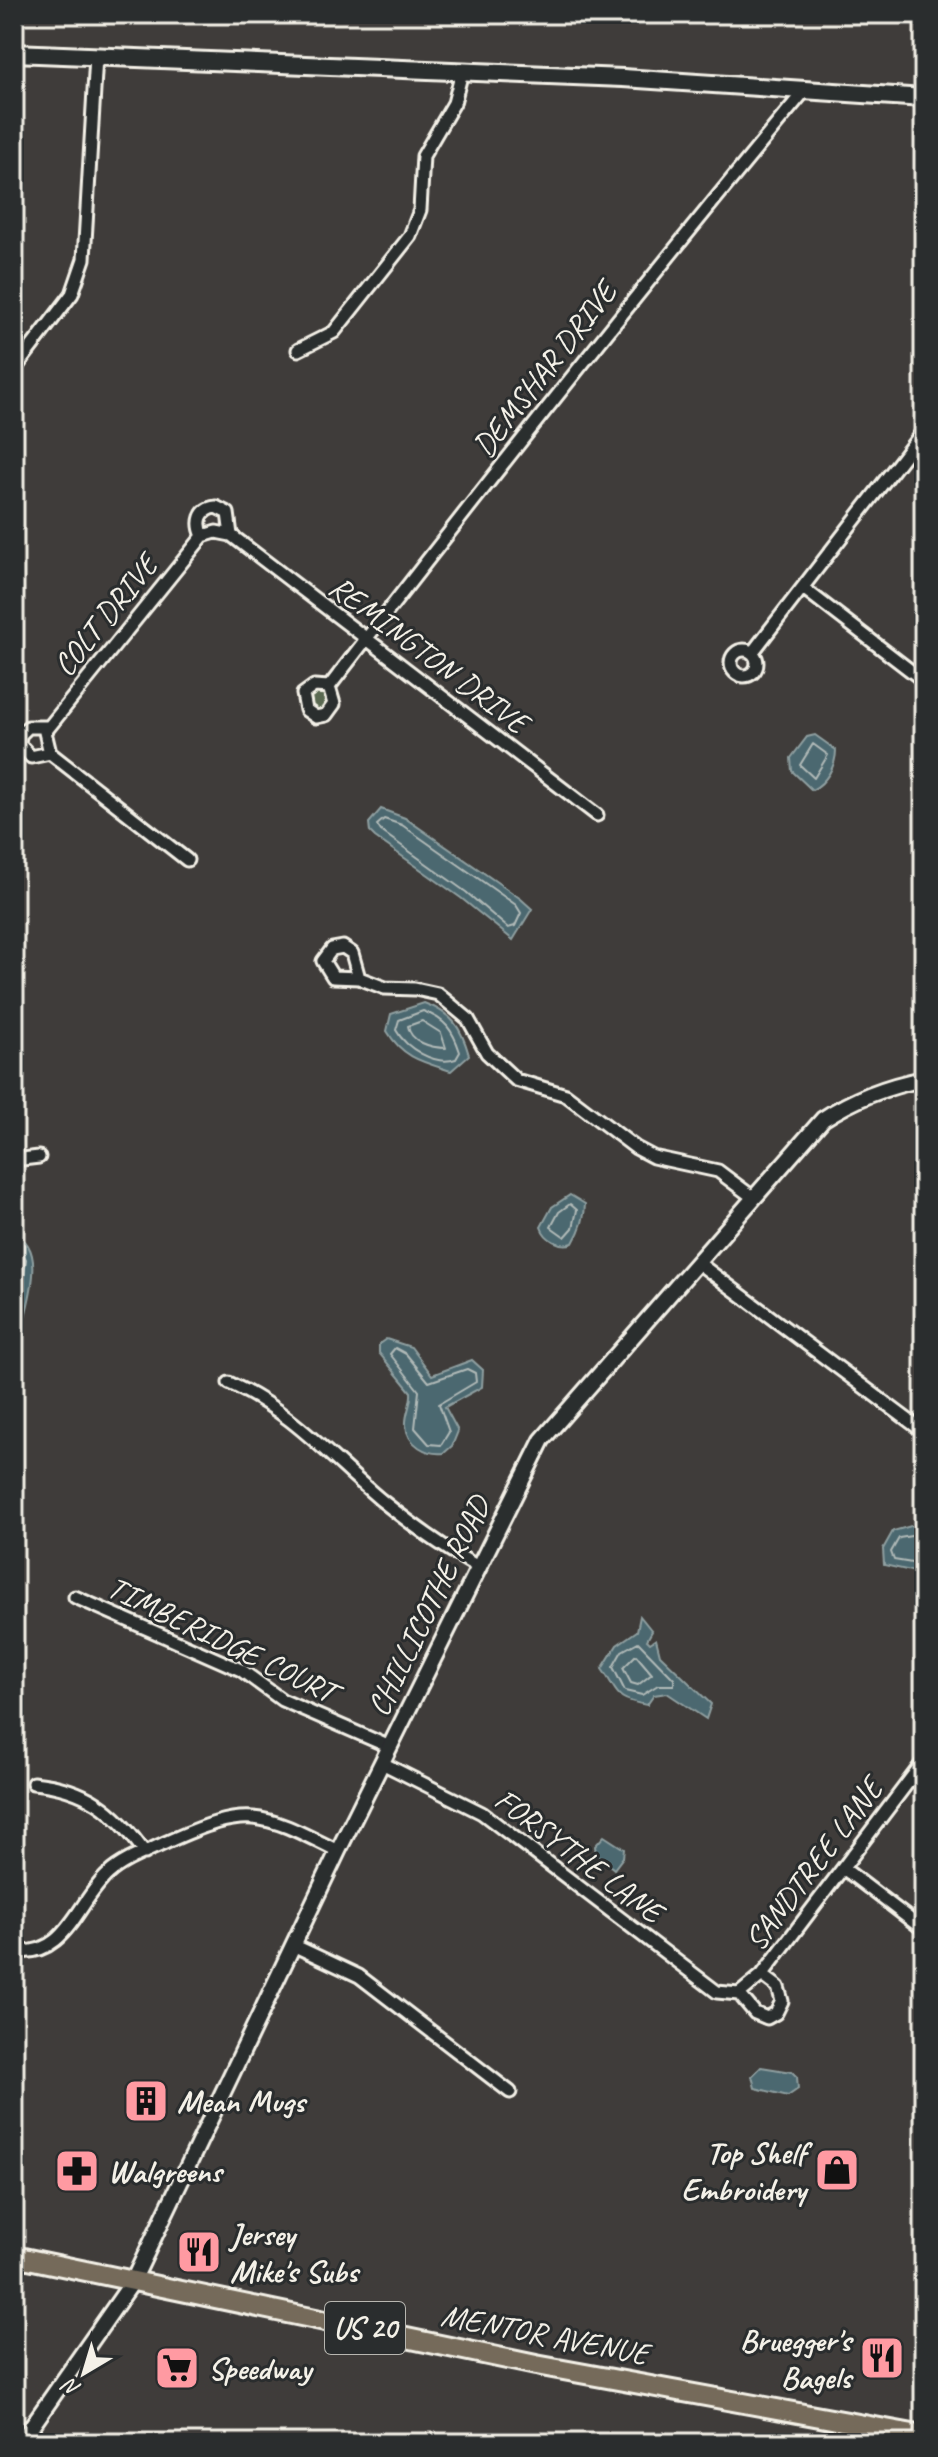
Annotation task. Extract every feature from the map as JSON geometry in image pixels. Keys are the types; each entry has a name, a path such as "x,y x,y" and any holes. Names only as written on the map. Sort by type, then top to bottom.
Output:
{"main road":[{"path":"14,53 806,89 924,98"},
{"name":"MENTOR AVENUE","path":"14,2256 536,2365 924,2436"}],"street":[{"path":"14,370 72,294 84,259 96,56"},
{"path":"298,350 334,332 410,236 420,210 423,156 454,103 462,72"},
{"name":"DEMSHAR DRIVE","path":"329,687 653,272 806,89"},
{"path":"752,653 924,430"},
{"name":"COLT DRIVE","path":"50,753 31,757 19,744 20,735 28,727 47,727 203,536 199,519 203,512 216,507 228,513 231,535"},
{"path":"203,536 216,532 231,535"},
{"name":"REMINGTON DRIVE","path":"231,535 597,815"},
{"path":"803,588 924,681"},
{"path":"47,727 45,737 50,753 187,860"},
{"path":"359,978 385,988 438,994 468,1019 487,1053 516,1080 566,1095 636,1148 653,1157 718,1171 754,1198"},
{"name":"CHILLICOTHE ROAD","path":"20,2443 133,2281 338,1851 542,1440 823,1119 850,1101 895,1085 924,1079"},
{"path":"14,1160 39,1157"},
{"path":"697,1262 924,1432"},
{"path":"229,1383 276,1409 317,1440 380,1499 453,1554 478,1567"},
{"name":"TIMBERIDGE COURT","path":"75,1597 241,1670 282,1700 390,1747"},
{"name":"SANDTREE LANE","path":"739,1994 762,1975 924,1761"},
{"name":"FORSYTHE LANE","path":"382,1763 482,1813 717,1992 739,1994"},
{"path":"33,1783 54,1785 103,1805 122,1820 145,1853"},
{"path":"14,1951 34,1951 54,1942 108,1874 210,1822 237,1816 278,1821 338,1851"},
{"path":"843,1868 924,1930"},
{"path":"293,1945 359,1976 510,2092"},
{"path":"739,1994 755,2013 767,2018 776,2013 782,2001 778,1987 762,1975"}],"green space":[{"path":"313,690 326,691 328,705 325,709 311,709 308,695"}],"water":[{"path":"815,735 836,750 829,773 812,790 792,771 791,758 807,737"},
{"path":"381,809 405,818 532,909 513,940 461,898 375,837 370,832 369,823"},
{"path":"424,1003 448,1016 463,1036 469,1055 451,1071 422,1062 407,1053 387,1031 391,1014"},
{"path":"570,1195 585,1204 584,1215 573,1243 563,1244 549,1239 541,1227 552,1207"},
{"path":"14,1234 24,1240 33,1260 24,1321 17,1323"},
{"path":"386,1339 411,1347 432,1375 472,1360 483,1370 482,1387 445,1407 458,1431 452,1446 444,1453 425,1450 410,1438 406,1421 411,1392 379,1353 379,1344"},
{"path":"924,1526 924,1574 884,1565 883,1549 893,1531"},
{"path":"640,1616 652,1631 647,1640 650,1643 656,1639 660,1655 711,1704 706,1719 667,1693 654,1695 647,1705 623,1698 615,1690 602,1669 617,1645 637,1631"},
{"path":"604,1836 624,1849 623,1857 614,1869 596,1854 595,1846"},
{"path":"761,2067 792,2072 797,2077 798,2089 788,2096 755,2088 752,2076"}],"place":[{"name":"Mean Mugs","path":"146,2101"},
{"name":"Top Shelf Embroidery","path":"837,2170"},
{"name":"Walgreens","path":"77,2171"},
{"name":"Jersey Mike's Subs","path":"199,2252"},
{"name":"Bruegger's Bagels","path":"882,2358"},
{"name":"Speedway","path":"177,2368"}]}
